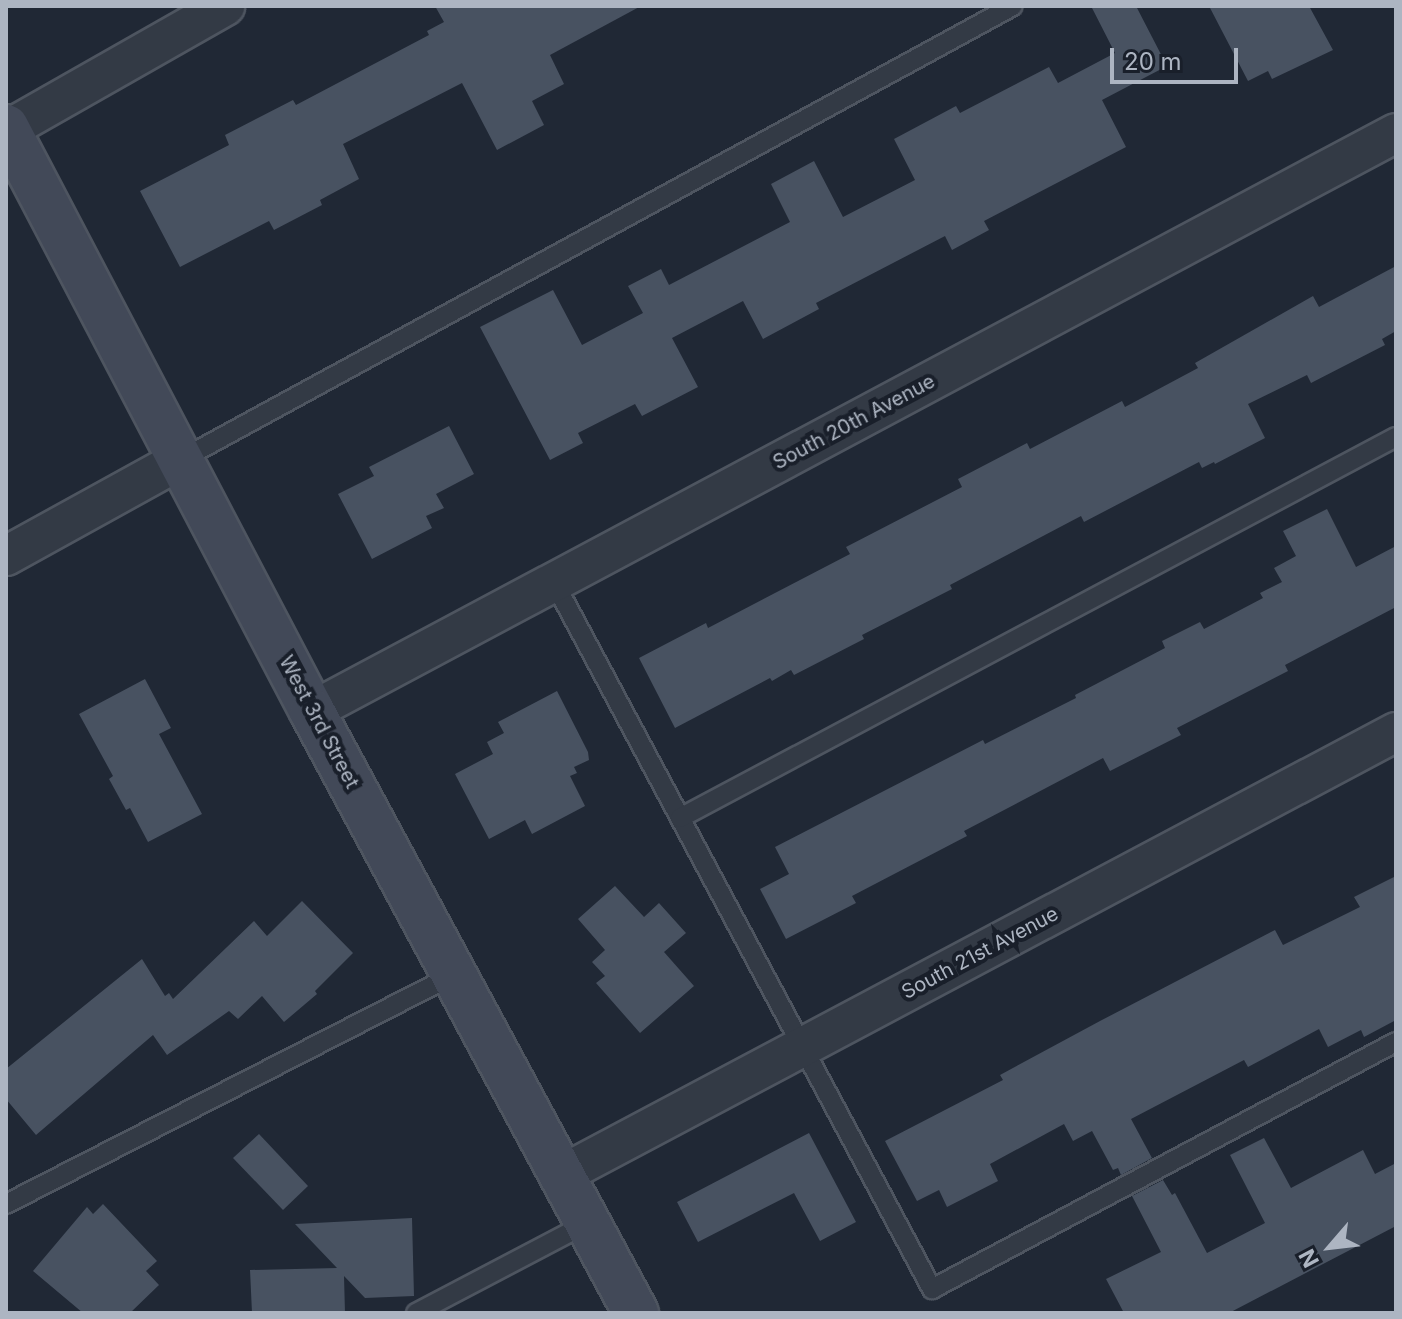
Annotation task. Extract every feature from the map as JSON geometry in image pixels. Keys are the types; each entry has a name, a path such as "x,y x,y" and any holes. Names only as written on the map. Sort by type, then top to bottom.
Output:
{"street":[{"path":"7,129 225,6"},
{"name":"West 3rd Street","path":"7,129 312,711 636,1313"},
{"name":"South 20th Avenue","path":"312,711 1396,133"},
{"path":"6,556 182,459"},
{"name":"South 21st Avenue","path":"563,1174 1396,732"}],"lane":[{"path":"182,459 1013,6"},
{"path":"680,818 1396,437"},
{"path":"554,582 932,1289 1396,1042"},
{"path":"6,1204 455,974"},
{"path":"416,1313 589,1222"}],"building":[{"path":"435,6 641,6 550,55 564,84 532,101 544,125 497,150 462,83 343,144 359,179 320,200 322,205 274,230 269,221 180,267 140,191 229,145 225,135 293,100 296,105 429,35 427,31 444,22"},
{"path":"1091,6 1136,6 1167,66 1102,100 1126,147 984,221 989,230 952,250 945,236 816,303 819,309 763,339 743,301 672,338 698,387 642,416 635,404 578,433 583,443 550,460 480,327 553,290 582,345 643,313 628,286 661,269 669,285 790,222 771,184 814,161 843,217 915,180 894,139 956,106 960,113 1049,67 1058,83 1115,53"},
{"path":"1209,6 1309,6 1333,50 1272,79 1268,71 1248,81"},
{"path":"1396,266 1396,331 1382,339 1385,345 1311,383 1307,375 1248,404 1265,438 1215,464 1202,468 1199,462 1084,522 1081,516 950,585 952,589 862,635 864,639 794,675 791,670 772,681 770,678 675,728 639,658 706,623 708,628 850,554 846,547 962,487 958,479 1027,443 1030,449 1122,401 1125,407 1198,368 1195,363 1313,296 1319,307"},
{"path":"449,426 474,474 436,494 444,508 426,516 432,528 372,559 338,494 374,476 369,467"},
{"path":"1327,509 1356,567 1396,546 1396,607 1285,665 1288,671 1177,728 1181,735 1110,771 1103,758 964,831 967,836 852,896 856,903 786,939 760,889 789,874 775,847 983,740 985,744 1076,698 1075,695 1165,648 1162,641 1200,622 1204,629 1263,598 1260,593 1282,582 1274,568 1296,556 1283,531"},
{"path":"145,679 171,728 159,734 202,814 148,842 130,808 126,810 109,779 113,776 79,714"},
{"path":"557,691 588,752 589,760 574,767 577,773 570,776 585,806 532,834 525,820 489,839 455,774 493,754 487,742 504,733 498,722"},
{"path":"1396,876 1396,1020 1364,1037 1361,1030 1328,1047 1319,1029 1248,1067 1244,1060 1131,1119 1152,1158 1121,1175 1118,1168 1113,1170 1092,1131 1073,1141 1064,1124 990,1164 998,1181 947,1207 939,1190 917,1201 885,1141 1003,1080 1000,1075 1275,930 1283,945 1360,907 1354,897"},
{"path":"615,886 644,917 659,903 686,933 664,952 694,986 640,1033 596,983 605,976 592,962 605,950 578,919"},
{"path":"302,901 353,953 315,991 317,994 284,1022 262,996 238,1019 229,1011 167,1055 153,1035 36,1135 6,1099 6,1069 142,959 165,996 169,993 173,999 254,921 267,936"},
{"path":"809,1133 856,1222 820,1241 794,1193 698,1242 677,1202"},
{"path":"259,1134 308,1186 283,1210 233,1158"},
{"path":"1264,1138 1291,1188 1363,1150 1375,1174 1396,1163 1396,1226 1229,1313 1124,1313 1106,1279 1161,1252 1132,1196 1163,1180 1172,1195 1175,1193 1207,1253 1265,1223 1230,1155"},
{"path":"103,1204 157,1261 146,1271 159,1285 130,1313 83,1313 33,1271 87,1207 93,1214"},
{"path":"412,1218 414,1296 365,1298 344,1276 345,1313 252,1313 250,1270 337,1268 295,1224"}]}
